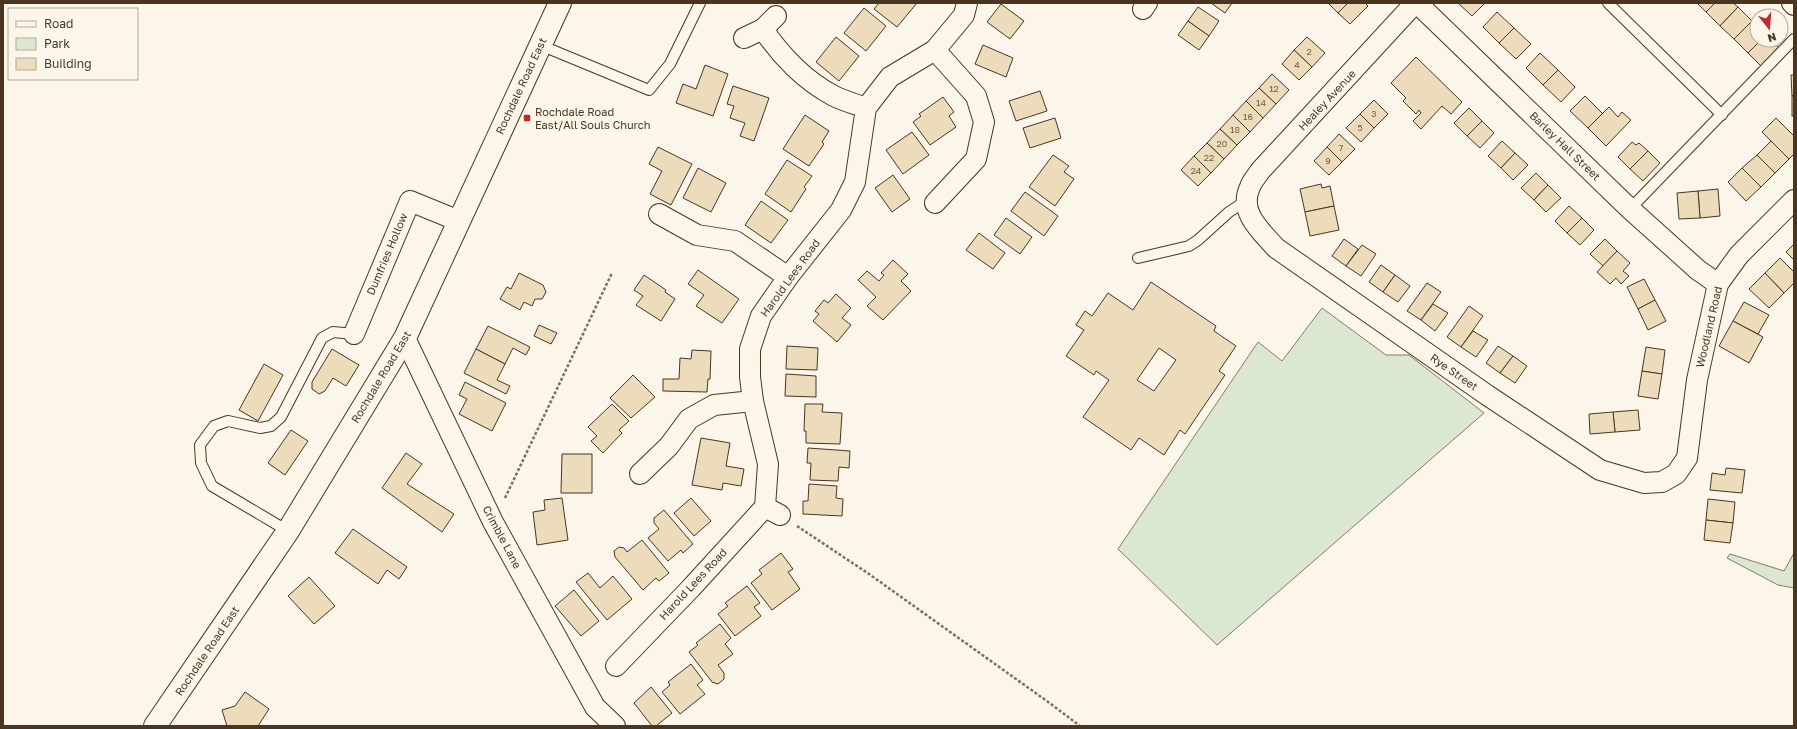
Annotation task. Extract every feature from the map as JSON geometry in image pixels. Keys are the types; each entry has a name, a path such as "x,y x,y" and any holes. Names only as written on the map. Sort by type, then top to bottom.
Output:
{"highway":[{"name":"Rochdale Road East","path":"155,726 288,531 405,338 560,3"}],"street":[{"name":"Harold Lees Road","path":"616,666 691,588 772,511 768,464 753,401 750,377 750,349 761,316 788,277 841,210 854,182 866,108 890,78 935,50 964,15 967,3"},
{"name":"Healey Avenue","path":"1246,201 1250,187 1260,172 1416,3"},
{"name":"Barley Hall Street","path":"1416,3 1630,209 1698,270 1718,284"},
{"path":"744,38 769,22 772,43 800,73 834,96 866,108"},
{"path":"935,50 976,96 984,122 976,159 935,203"},
{"name":"Dumfries Hollow","path":"354,334 410,200 459,221"},
{"name":"Woodland Road","path":"1687,458 1697,380 1718,284 1739,255 1794,200"},
{"name":"Rye Street","path":"1246,201 1248,212 1252,221 1276,248 1487,395 1600,470 1644,482 1662,482 1676,474 1687,458"},
{"path":"659,214 697,235 735,241 788,277"},
{"name":"Crimble Lane","path":"405,338 493,522 595,707 615,726"},
{"path":"640,474 669,446 689,419 714,405 753,401"}],"lane":[{"path":"540,45 649,90 670,64 700,3"},
{"path":"1608,3 1722,115"},
{"path":"1630,209 1794,39"},
{"path":"1138,258 1189,246 1198,240 1229,212 1246,201"},
{"path":"288,531 212,486 201,463 200,445 214,426 228,421 260,428 271,426 281,417 322,338 333,332 354,334"}],"path":[{"path":"493,522 612,272"},
{"path":"772,511 882,584 1052,704 1080,726"}],"green space":[{"path":"1322,308 1386,355 1409,355 1484,413 1217,645 1118,549 1258,342 1282,361"},
{"path":"1794,553 1794,588 1778,585 1727,558 1730,554 1784,571"}],"building":[{"path":"879,3 917,3 897,27 874,9"},
{"path":"1211,3 1232,3 1225,13"},
{"path":"1328,3 1348,3 1338,13"},
{"path":"1348,3 1365,3 1368,6 1350,24 1338,13"},
{"path":"1458,3 1485,3 1472,16"},
{"path":"1697,3 1715,3 1706,12"},
{"path":"1715,3 1733,3 1738,7 1720,26 1706,12"},
{"path":"1001,4 1024,21 1010,39 987,22"},
{"path":"1198,7 1219,21 1209,36 1188,21"},
{"path":"1738,7 1749,18 1749,24 1734,39 1720,26"},
{"path":"864,8 886,26 866,51 844,33"},
{"path":"1497,12 1514,28 1499,43 1483,27"},
{"path":"1188,21 1209,36 1199,50 1178,35"},
{"path":"1749,24 1749,48 1753,48 1748,53 1734,39"},
{"path":"1514,28 1531,44 1516,59 1499,43"},
{"path":"836,37 859,56 839,81 816,62"},
{"path":"1307,37 1325,53 1312,67 1294,50"},
{"path":"983,45 1013,58 1006,77 975,64"},
{"path":"1753,48 1780,49 1762,67 1748,53"},
{"path":"1294,50 1312,67 1299,80 1282,64"},
{"path":"1540,53 1558,70 1543,85 1526,68"},
{"path":"1416,57 1462,102 1451,114 1442,106 1421,129 1413,121 1421,113 1419,110 1416,114 1403,101 1406,98 1391,83"},
{"path":"705,65 728,74 713,116 676,103 683,84 696,89"},
{"path":"1558,70 1575,87 1561,102 1543,85"},
{"path":"1272,74 1289,90 1276,104 1259,88"},
{"path":"1791,75 1794,75 1794,96 1792,96"},
{"path":"733,86 769,98 754,141 740,136 745,123 730,118 734,106 727,104"},
{"path":"1259,88 1276,104 1263,118 1246,101"},
{"path":"1040,91 1047,111 1016,121 1009,101"},
{"path":"1585,96 1603,114 1588,128 1570,111"},
{"path":"1792,96 1794,96 1794,116 1792,116"},
{"path":"943,97 954,112 949,116 956,127 930,145 913,122 921,116 919,114"},
{"path":"1374,100 1388,114 1374,128 1360,114"},
{"path":"1246,101 1263,118 1250,132 1233,115"},
{"path":"1609,107 1618,117 1622,112 1631,120 1606,146 1588,128"},
{"path":"1469,108 1482,121 1467,136 1454,123"},
{"path":"1360,114 1374,128 1361,142 1346,128"},
{"path":"805,115 829,131 822,142 824,144 809,166 783,149"},
{"path":"1233,115 1250,132 1237,145 1220,129"},
{"path":"1055,118 1061,138 1030,148 1023,128"},
{"path":"1776,118 1794,136 1794,154 1789,159 1762,132"},
{"path":"1482,121 1494,133 1480,148 1467,136"},
{"path":"1220,129 1237,145 1224,159 1207,143"},
{"path":"912,132 929,155 903,174 886,150"},
{"path":"1339,134 1355,149 1342,162 1327,147"},
{"path":"1502,141 1515,153 1501,168 1488,156"},
{"path":"1771,141 1789,159 1775,173 1757,155"},
{"path":"1632,142 1636,145 1639,143 1648,151 1630,169 1618,157"},
{"path":"1207,143 1224,159 1211,173 1194,156"},
{"path":"658,147 692,164 671,205 650,194 662,171 649,164"},
{"path":"1327,147 1342,162 1329,175 1314,161"},
{"path":"1648,151 1660,163 1643,181 1630,169"},
{"path":"1515,153 1528,165 1513,180 1501,168"},
{"path":"1053,155 1069,166 1064,172 1074,179 1055,206 1029,187"},
{"path":"1757,155 1775,173 1761,187 1742,168"},
{"path":"1194,156 1211,173 1198,186 1181,170"},
{"path":"787,160 812,176 804,187 806,189 791,212 765,194"},
{"path":"698,168 726,183 711,212 683,198"},
{"path":"1742,168 1761,187 1746,201 1728,182"},
{"path":"1536,173 1548,185 1534,200 1521,188"},
{"path":"893,175 910,199 892,212 875,188"},
{"path":"1321,184 1322,188 1330,186 1334,206 1305,212 1300,189"},
{"path":"1548,185 1561,198 1546,212 1534,200"},
{"path":"1718,189 1720,216 1700,218 1698,191"},
{"path":"1698,191 1700,218 1679,219 1677,193"},
{"path":"1025,192 1058,216 1044,236 1011,211"},
{"path":"761,201 788,220 771,243 745,225"},
{"path":"1334,206 1339,230 1310,236 1305,212"},
{"path":"1569,206 1582,218 1567,233 1555,221"},
{"path":"1006,218 1032,237 1020,254 994,235"},
{"path":"1582,218 1594,230 1580,245 1567,233"},
{"path":"979,233 1005,253 993,269 966,250"},
{"path":"1344,239 1358,249 1346,266 1332,256"},
{"path":"1605,239 1617,251 1603,266 1590,254"},
{"path":"1794,244 1794,260 1786,252"},
{"path":"1362,245 1376,254 1361,276 1346,266"},
{"path":"1617,251 1630,263 1623,271 1629,276 1621,284 1616,278 1610,284 1597,272"},
{"path":"1780,258 1794,272 1794,283 1784,293 1765,273"},
{"path":"893,260 908,274 901,281 911,291 883,320 867,306 876,297 858,280 867,271 879,281 884,275 881,273"},
{"path":"1381,265 1395,275 1383,292 1369,282"},
{"path":"698,270 739,299 722,323 696,306 704,295 688,284"},
{"path":"519,273 543,285 546,292 542,299 535,299 532,306 524,302 520,310 500,299 507,287 511,289"},
{"path":"1765,273 1784,293 1769,308 1749,289"},
{"path":"644,275 666,290 665,292 675,299 661,321 636,305 643,296 634,290"},
{"path":"1395,275 1410,286 1398,302 1383,292"},
{"path":"1644,279 1655,300 1638,309 1627,287"},
{"path":"1151,282 1216,326 1214,331 1236,346 1219,371 1225,375 1185,434 1180,430 1164,455 1139,438 1131,450 1083,417 1109,380 1096,371 1094,375 1066,356 1084,330 1076,325 1085,311 1092,316 1108,293 1133,310","holes":["1159,348 1176,360 1154,391 1137,380"]},
{"path":"1427,283 1441,292 1421,320 1407,311"},
{"path":"836,294 851,308 842,318 851,325 837,342 813,321 819,314 815,311 824,300 828,303"},
{"path":"1655,300 1666,321 1648,330 1638,309"},
{"path":"1744,302 1769,315 1758,334 1733,321"},
{"path":"1433,304 1448,313 1435,331 1421,320"},
{"path":"1469,306 1483,316 1461,347 1447,337"},
{"path":"1733,321 1763,337 1749,363 1719,346"},
{"path":"539,325 557,333 551,344 534,336"},
{"path":"488,326 530,347 526,355 513,348 505,364 476,349"},
{"path":"1473,331 1488,340 1476,357 1461,347"},
{"path":"787,346 818,348 817,370 786,369"},
{"path":"1498,346 1513,356 1500,373 1486,363"},
{"path":"1646,347 1665,350 1662,374 1642,371"},
{"path":"332,349 359,365 346,386 333,378 325,391 319,394 312,389 312,382"},
{"path":"476,349 505,364 497,380 510,386 506,394 464,373"},
{"path":"692,350 711,351 710,379 708,379 707,392 663,391 663,379 679,379 680,358 691,359"},
{"path":"1513,356 1527,366 1515,383 1500,373"},
{"path":"264,364 283,375 258,421 239,410"},
{"path":"1642,371 1662,374 1658,399 1638,396"},
{"path":"786,374 816,376 816,397 785,396"},
{"path":"633,375 655,397 631,418 610,398"},
{"path":"465,382 506,403 492,431 459,414 467,399 459,395"},
{"path":"612,404 629,421 619,430 622,433 603,453 591,441 597,436 588,427"},
{"path":"805,404 823,404 822,412 842,413 840,444 806,443 806,431 804,431"},
{"path":"1638,410 1640,430 1615,432 1613,412"},
{"path":"1613,412 1615,432 1590,434 1589,414"},
{"path":"291,430 308,441 285,475 268,463"},
{"path":"701,438 730,443 726,466 744,469 741,486 723,483 722,490 692,485"},
{"path":"808,448 850,451 849,468 839,467 838,481 810,480 811,463 807,463"},
{"path":"406,453 422,464 407,484 454,514 442,532 382,488"},
{"path":"562,454 592,454 592,493 561,493"},
{"path":"1726,468 1745,470 1742,493 1710,490 1712,473 1725,475"},
{"path":"809,484 837,486 836,498 843,499 842,516 803,514 803,501 808,501"},
{"path":"562,498 568,540 537,545 533,512 545,510 544,500"},
{"path":"691,498 711,521 694,536 674,513"},
{"path":"1708,499 1735,502 1733,523 1706,520"},
{"path":"664,510 693,544 683,553 681,550 668,561 648,538 659,529 654,523 654,518"},
{"path":"1706,520 1733,523 1730,543 1704,540"},
{"path":"353,529 407,567 399,579 387,570 378,584 335,553"},
{"path":"642,540 669,573 659,581 656,578 643,590 615,557 614,551 619,547 624,548 627,552"},
{"path":"781,553 793,569 788,572 800,589 772,610 751,583 762,574 759,570"},
{"path":"588,573 600,588 613,576 632,599 607,620 576,582"},
{"path":"309,577 335,606 314,624 288,596"},
{"path":"747,586 760,603 754,607 761,616 735,636 718,614 728,606 725,603"},
{"path":"574,590 599,621 581,636 555,606"},
{"path":"720,624 731,638 725,644 733,654 718,665 724,673 724,679 718,684 712,682 689,652 698,645 696,643"},
{"path":"691,664 703,680 697,685 705,694 680,714 662,692 670,685 668,682"},
{"path":"651,687 672,713 656,726 652,726 634,703"},
{"path":"245,692 269,709 258,726 227,726 222,710 235,706"}],"place":[{"name":"Rochdale Road East/All Souls Church","path":"527,118"}]}
